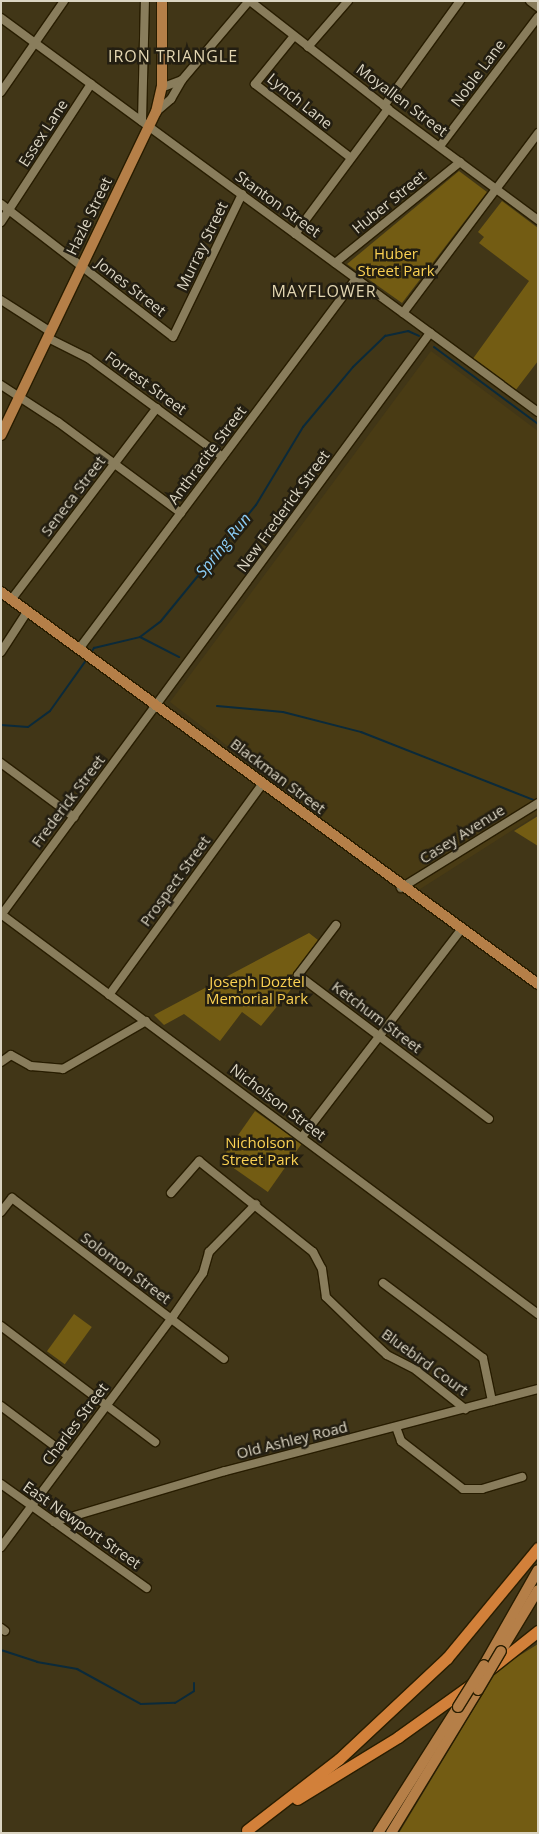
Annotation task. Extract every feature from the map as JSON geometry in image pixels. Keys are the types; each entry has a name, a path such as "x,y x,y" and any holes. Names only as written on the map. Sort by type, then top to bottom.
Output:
{"highway":[{"path":"245,1831 339,1759 447,1658 538,1548"},
{"path":"245,1831 441,1708 538,1632"}],"main road":[{"name":"Hazle Street","path":"1,435 82,266 145,124 156,112 161,88 162,1"},
{"name":"Blackman Street","path":"1,592 263,783 401,888 538,984"},
{"path":"378,1833 484,1665 538,1570"},
{"path":"391,1833 538,1590"}],"street":[{"path":"1,92 64,1"},
{"path":"145,1 145,124"},
{"path":"156,112 170,99 182,80 250,1"},
{"name":"Moyallen Street","path":"250,1 386,107 538,220"},
{"path":"323,30 343,1"},
{"path":"308,47 348,1"},
{"path":"295,234 351,158 460,1"},
{"path":"530,1 538,7"},
{"name":"Noble Lane","path":"440,146 538,17"},
{"name":"Stanton Street","path":"1,18 538,412"},
{"name":"Lynch Lane","path":"294,36 255,84 351,158"},
{"path":"161,88 182,80"},
{"name":"Essex Lane","path":"1,222 91,84"},
{"path":"403,313 538,133"},
{"name":"Huber Street","path":"336,263 460,162"},
{"name":"Murray Street","path":"173,337 242,194"},
{"name":"Jones Street","path":"1,204 173,337"},
{"name":"Anthracite Street","path":"86,654 181,513 357,278"},
{"name":"Forrest Street","path":"1,300 49,335 88,358 223,458"},
{"name":"New Frederick Street","path":"157,705 430,333"},
{"path":"1,385 18,398 58,422 181,513"},
{"name":"Seneca Street","path":"11,600 157,408"},
{"path":"1,652 27,612"},
{"name":"Frederick Street","path":"1,914 157,705"},
{"path":"1,763 74,816"},
{"name":"Prospect Street","path":"109,995 263,783"},
{"name":"Casey Avenue","path":"401,888 538,803"},
{"name":"Nicholson Street","path":"1,914 538,1314"},
{"name":"Ketchum Street","path":"336,925 298,975 489,1119"},
{"path":"302,1137 461,930"},
{"path":"1,1062 11,1055 31,1066 63,1069 146,1021"},
{"path":"171,1193 199,1161 256,1204"},
{"name":"Solomon Street","path":"1,1212 12,1198 224,1359"},
{"name":"Bluebird Court","path":"256,1204 313,1252 322,1269 326,1297 387,1355 416,1370 465,1409"},
{"name":"Charles Street","path":"1,1547 171,1319 203,1273 209,1252 256,1204"},
{"path":"383,1283 483,1358 492,1401"},
{"path":"1,1326 155,1442"},
{"name":"Old Ashley Road","path":"54,1522 225,1471 538,1389"},
{"path":"1,1406 68,1456"},
{"path":"396,1427 401,1440 463,1489 482,1489 522,1477"},
{"name":"East Newport Street","path":"1,1484 147,1588"}],"shaded area":[{"path":"431,351 538,431 538,814 417,891 170,702"}],"green space":[{"name":"Huber Street Park","path":"459,171 487,192 402,303 347,264"},
{"path":"502,201 538,228 538,361 515,391 472,360 529,281 479,243 484,237 478,232"},
{"path":"538,816 538,846 514,831"},
{"name":"Joseph Doztel Memorial Park","path":"309,933 318,940 293,976 297,982 261,1026 242,1012 220,1041 184,1014 164,1025 154,1015"},
{"name":"Nicholson Street Park","path":"255,1111 302,1144 268,1192 221,1159"},
{"path":"74,1314 92,1327 65,1364 47,1351"},
{"path":"538,1644 538,1833 399,1833 498,1669"}],"waterway":[{"name":"Spring Run","path":"91,653 94,648 140,637 161,621 256,505 303,427 353,367 385,336 408,331 419,336"},
{"name":"Spring Run","path":"434,347 538,424"},
{"path":"140,637 179,657"},
{"name":"Spring Run","path":"1,725 28,727 50,711 87,659"},
{"path":"217,706 283,712 361,732 536,801"},
{"path":"1,1650 37,1662 77,1669 141,1704 175,1703 194,1691 194,1683"}],"district":[{"name":"IRON TRIANGLE","path":"173,56"},
{"name":"MAYFLOWER","path":"324,291"}]}
